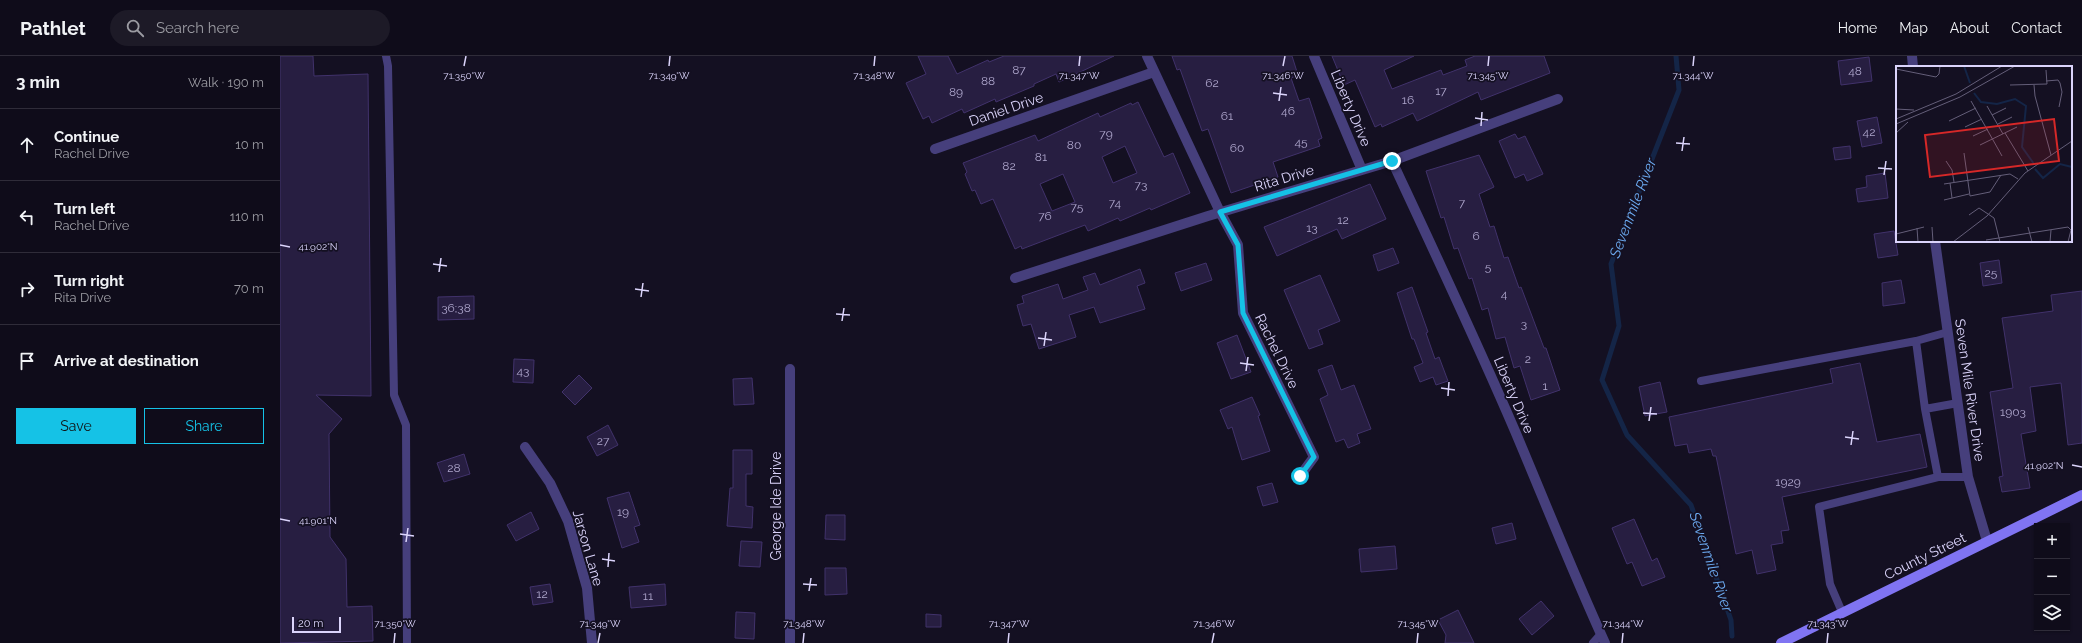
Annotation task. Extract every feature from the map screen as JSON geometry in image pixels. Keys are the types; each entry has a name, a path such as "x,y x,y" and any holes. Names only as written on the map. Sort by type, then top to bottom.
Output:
{"main road":[{"name":"County Street","path":"1781,643 2082,495"}],"street":[{"name":"Rachel Drive","path":"1147,56 1220,212 1238,245 1243,313 1314,457 1300,476"},
{"name":"Liberty Drive","path":"1314,56 1362,170"},
{"path":"1912,56 1913,66"},
{"name":"Daniel Drive","path":"935,149 1154,72"},
{"name":"Rita Drive","path":"1015,278 1220,212 1392,161 1558,99"},
{"name":"Liberty Drive","path":"1392,161 1468,323 1515,432 1567,560 1603,639"},
{"name":"Seven Mile River Drive","path":"1935,242 1968,477 1987,541"},
{"name":"George Ide Drive","path":"790,369 790,643"},
{"name":"Jarson Lane","path":"525,447 550,483 568,521 587,588 592,643"}],"lane":[{"path":"386,56 388,66 394,395 406,426 407,643"},
{"path":"1701,381 1916,341 1948,332"},
{"path":"1916,341 1925,410 1938,477"},
{"path":"1925,410 1958,403"},
{"path":"1842,612 1830,584 1819,507 1938,477 1968,477"},
{"path":"1593,643 1603,639"}],"building":[{"path":"280,56 313,56 314,76 368,74 371,396 316,395 342,419 329,434 330,537 346,559 347,607 372,606 373,641 280,643"},
{"path":"918,56 948,56 957,74 988,60 989,62 1004,56 1114,56 1059,82 1056,74 1034,84 1034,86 996,102 995,99 964,113 962,109 932,123 929,116 923,119 906,83 926,74"},
{"path":"1172,56 1292,56 1298,75 1291,78 1299,101 1309,98 1322,138 1318,140 1320,146 1273,162 1278,177 1231,193 1208,129 1202,131 1180,69 1177,70"},
{"path":"1332,56 1414,56 1384,70 1392,89 1441,70 1443,75 1467,66 1465,60 1475,56 1544,56 1550,73 1481,100 1478,92 1417,121 1413,113 1382,127 1381,124 1375,127 1355,80 1344,85"},
{"path":"1869,57 1872,81 1841,85 1838,61"},
{"path":"1138,102 1164,157 1173,153 1190,193 1151,210 1150,208 1120,221 1118,218 1088,231 1085,225 1022,249 1021,246 1015,249 993,199 981,204 975,190 972,191 965,174 967,172 963,163 1035,135 1038,141 1098,113 1100,117 1131,103 1132,105","holes":["1125,146 1137,173 1113,183 1102,157","1063,174 1075,202 1052,211 1040,184"]},
{"path":"1877,117 1882,143 1862,147 1857,121"},
{"path":"1515,134 1518,139 1525,136 1543,174 1527,181 1524,174 1515,178 1499,141"},
{"path":"1850,146 1851,158 1835,160 1833,148"},
{"path":"1479,155 1494,187 1479,194 1490,227 1494,226 1504,258 1508,257 1519,288 1521,287 1544,348 1546,348 1560,390 1531,400 1520,366 1514,368 1505,337 1496,339 1488,308 1482,310 1472,278 1469,279 1458,248 1454,249 1444,217 1441,218 1426,171"},
{"path":"1885,173 1888,198 1858,202 1856,189 1867,187 1866,176"},
{"path":"1370,184 1386,219 1342,239 1337,229 1277,256 1264,227"},
{"path":"1894,231 1898,255 1878,258 1874,234"},
{"path":"1393,248 1399,263 1378,271 1373,255"},
{"path":"1999,260 2002,283 1983,286 1980,263"},
{"path":"1206,263 1212,280 1181,291 1175,273"},
{"path":"1140,269 1145,283 1137,286 1145,309 1100,323 1094,307 1069,315 1076,337 1039,349 1031,324 1023,326 1017,305 1024,303 1022,296 1058,284 1063,299 1088,290 1083,277 1095,273 1100,285"},
{"path":"1320,275 1340,321 1318,330 1323,344 1309,349 1284,290"},
{"path":"1901,280 1905,303 1883,306 1882,283"},
{"path":"1412,287 1428,332 1426,333 1435,359 1439,357 1448,381 1436,385 1433,377 1420,382 1414,367 1423,363 1414,339 1412,339 1397,293"},
{"path":"2082,291 2082,443 2068,445 2061,383 2030,387 2036,431 2021,434 2030,488 2002,492 1999,477 2003,476 1990,392 2013,388 2002,318 2053,311 2051,295"},
{"path":"474,296 474,319 438,320 438,297"},
{"path":"1237,335 1251,372 1231,379 1217,343"},
{"path":"514,359 534,360 533,383 513,382"},
{"path":"1860,363 1877,442 1920,434 1927,467 1782,497 1789,530 1781,531 1783,543 1771,545 1776,570 1757,574 1752,550 1736,554 1716,456 1713,456 1711,449 1689,453 1687,444 1675,446 1669,417 1833,383 1830,369"},
{"path":"1332,365 1341,390 1354,385 1371,429 1357,434 1360,443 1348,448 1344,439 1336,442 1320,399 1328,395 1318,370"},
{"path":"579,375 592,388 575,405 562,392"},
{"path":"752,378 754,404 734,405 733,379"},
{"path":"1660,382 1667,412 1645,416 1639,387"},
{"path":"1252,397 1260,415 1258,416 1270,451 1242,460 1232,427 1228,429 1220,410"},
{"path":"608,425 618,445 597,456 587,437"},
{"path":"733,450 752,450 752,474 746,474 746,506 753,507 752,528 727,526 730,488 733,488"},
{"path":"464,454 470,474 444,482 437,463"},
{"path":"1272,483 1278,502 1263,506 1257,487"},
{"path":"629,492 640,525 634,527 639,542 622,548 607,498"},
{"path":"531,512 539,529 516,541 507,525"},
{"path":"826,515 845,515 845,540 825,539"},
{"path":"1634,519 1652,561 1657,558 1665,577 1642,586 1632,562 1627,564 1612,528"},
{"path":"1512,523 1516,539 1496,544 1492,528"},
{"path":"741,541 762,542 760,567 739,566"},
{"path":"1395,546 1397,569 1361,572 1359,549"},
{"path":"825,568 846,568 847,594 825,595"},
{"path":"550,584 553,602 533,605 530,587"},
{"path":"665,584 666,605 631,608 629,587"},
{"path":"1541,601 1554,616 1532,635 1519,619"},
{"path":"1458,610 1474,643 1445,643 1446,635 1438,620"},
{"path":"736,612 755,613 754,639 735,638"},
{"path":"926,614 941,615 941,627 926,627"}],"waterway":[{"name":"Sevenmile River","path":"1676,56 1679,90 1611,264 1619,326 1602,380 1627,435 1691,505 1731,620 1732,636"}],"route":[{"path":"1300,476 1314,457 1243,313 1238,245 1220,212 1392,161"}]}
